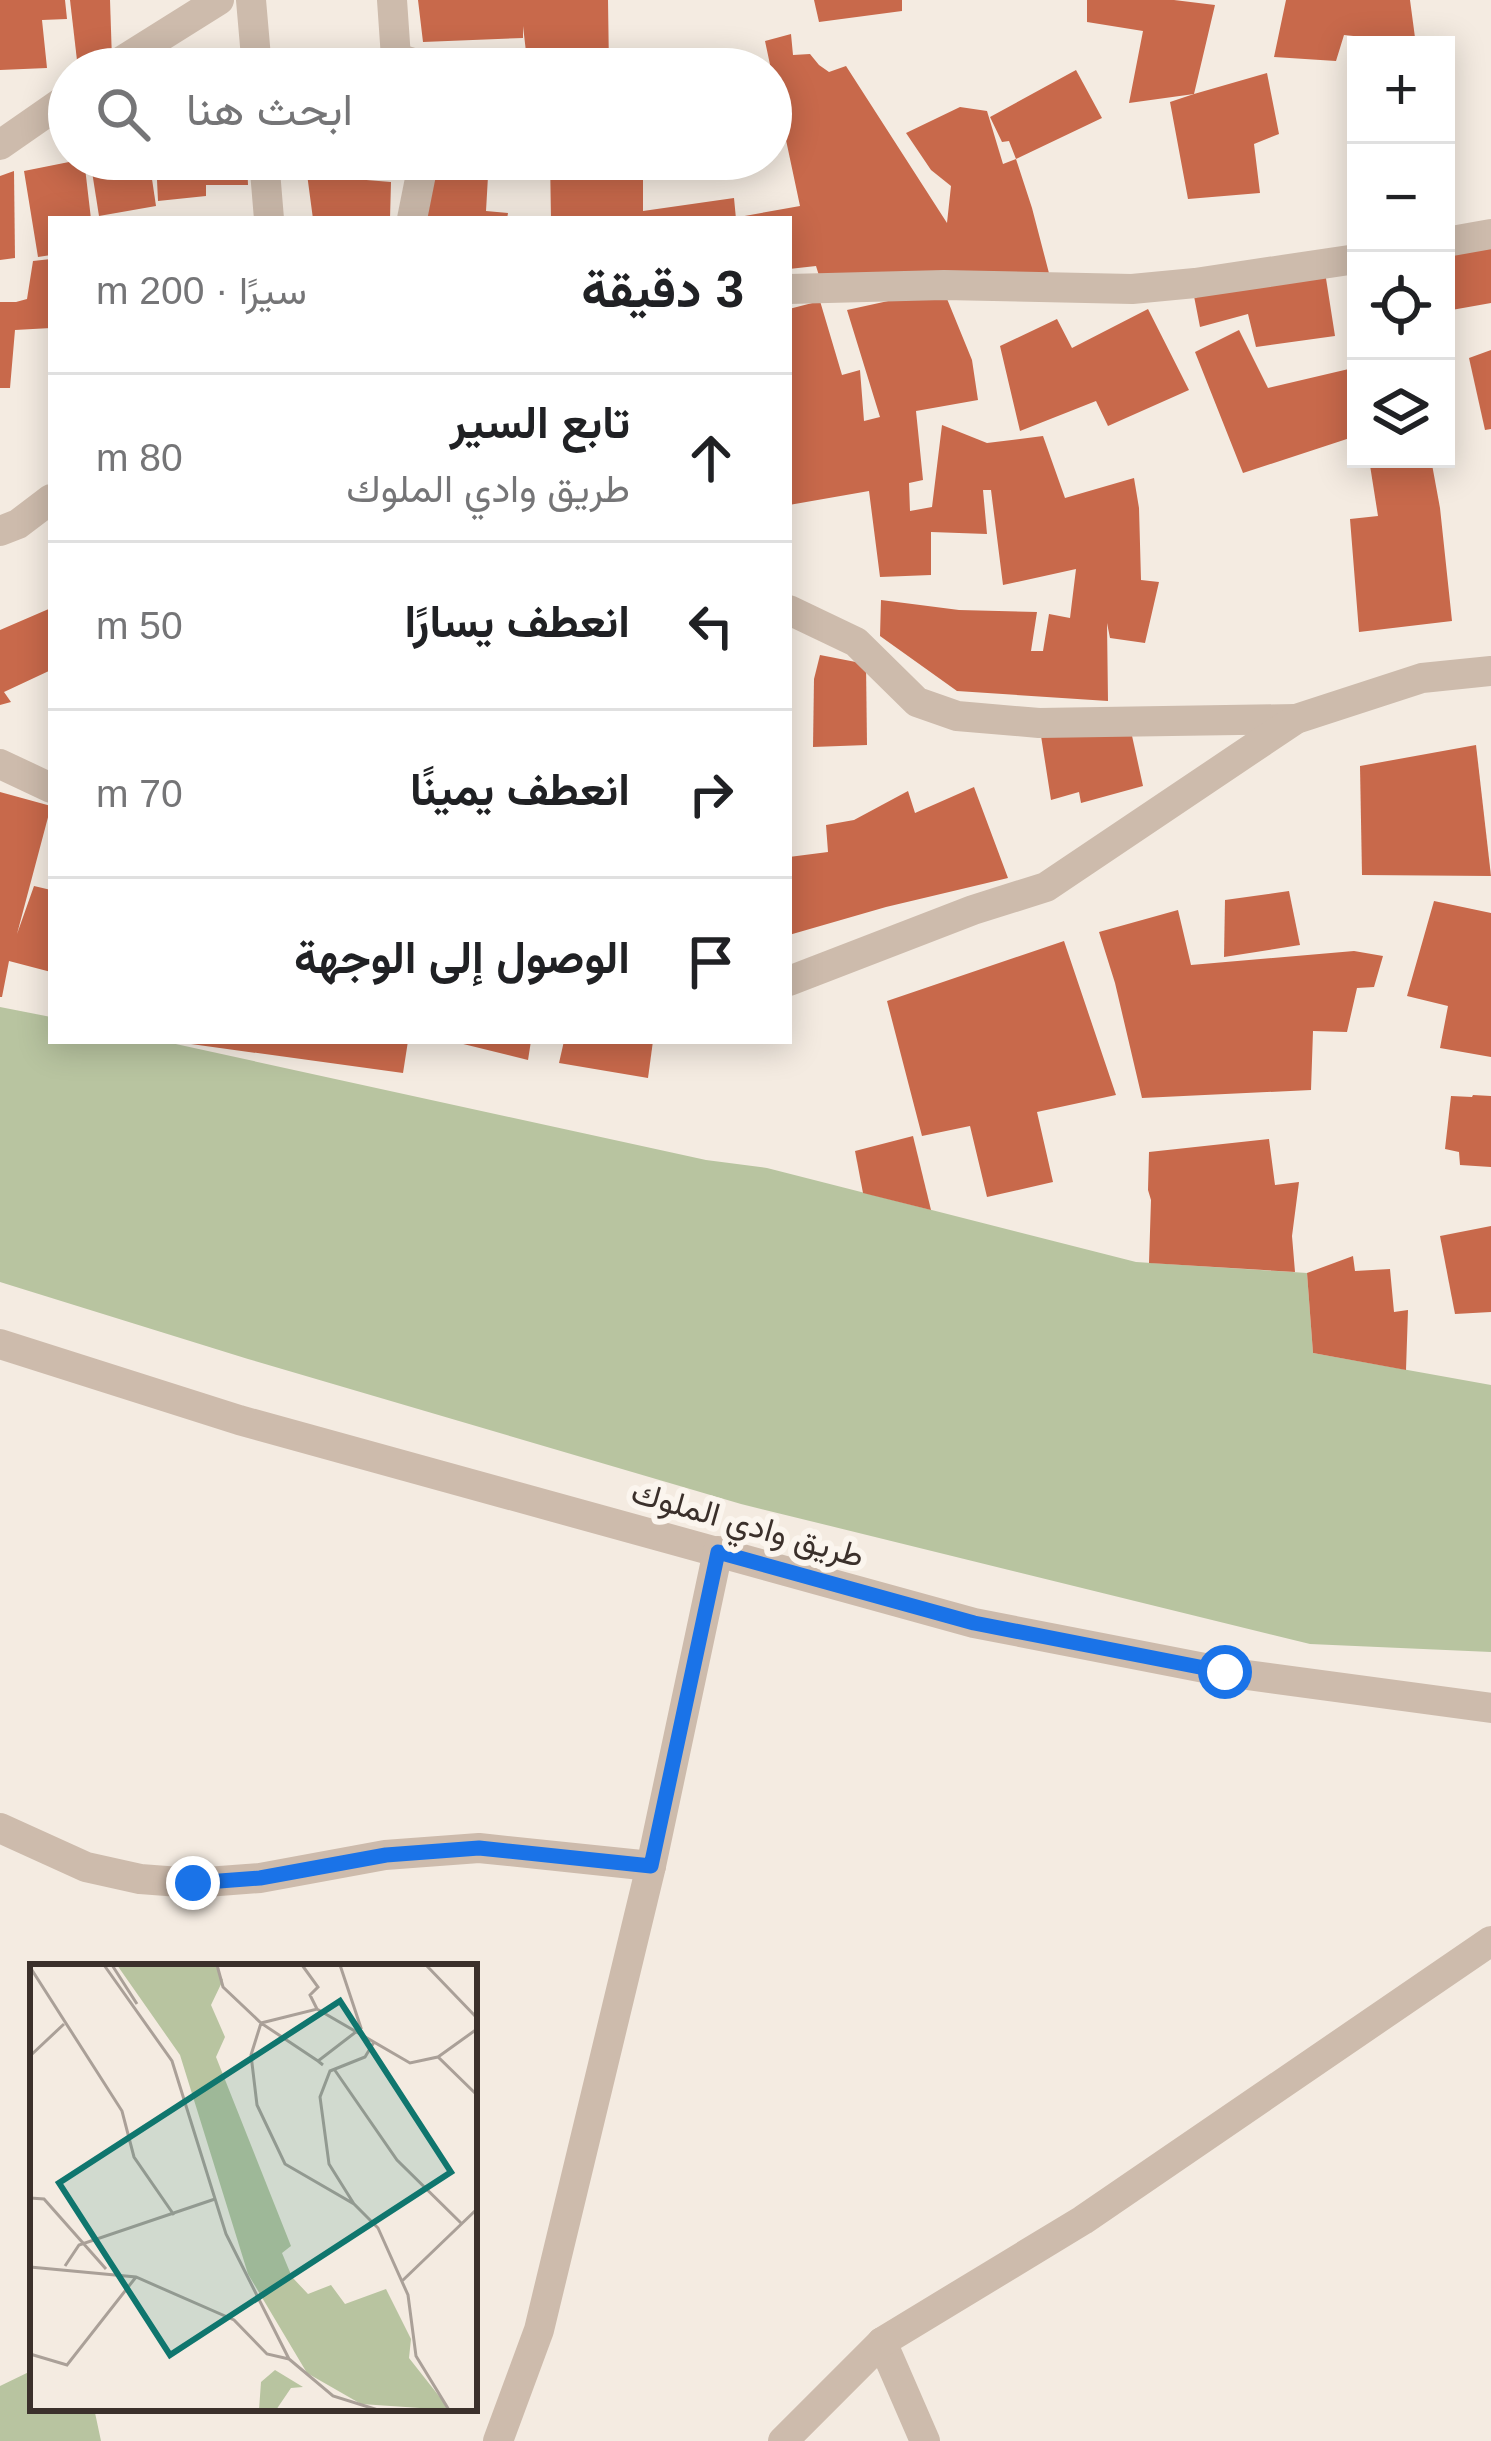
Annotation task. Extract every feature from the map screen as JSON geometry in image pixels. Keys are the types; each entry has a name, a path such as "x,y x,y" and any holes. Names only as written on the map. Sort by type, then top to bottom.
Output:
{"street":[{"path":"142,48 219,0"},
{"path":"251,0 255,48"},
{"path":"392,0 394,48"},
{"path":"0,145 48,112"},
{"path":"266,180 269,216"},
{"path":"413,216 420,180"},
{"path":"1455,240 1491,234"},
{"path":"792,289 944,284 1132,289 1347,260"},
{"path":"0,531 48,501"},
{"path":"792,611 856,642 916,702 957,716 1040,723 1296,719"},
{"path":"792,980 1046,886 1296,719 1423,678 1491,671"},
{"path":"0,764 48,787"},
{"name":"طريق وادي الملوك","path":"0,1344 239,1420 974,1623 1225,1672 1491,1708"},
{"path":"498,2441 539,2330 651,1866 718,1552"},
{"path":"0,1828 86,1868 193,1883 260,1878 386,1855 479,1848 651,1866"},
{"path":"783,2441 882,2342 1083,2220 1491,1941"},
{"path":"882,2342 925,2441"}],"green space":[{"path":"0,1007 48,1016 48,1044 176,1044 706,1160 767,1168 1136,1262 1307,1273 1313,1353 1491,1385 1491,1652 1310,1644 741,1504 0,1282"},
{"path":"30,2371 30,2411 95,2411 101,2441 0,2441 0,2386"}],"building":[{"path":"0,0 65,0 67,19 42,20 47,68 0,70"},
{"path":"70,0 110,0 112,48 76,48"},
{"path":"418,0 608,0 609,48 526,48 523,26 523,38 423,42"},
{"path":"814,0 902,0 902,11 819,22"},
{"path":"1087,0 1215,5 1194,94 1129,103 1143,31 1087,22"},
{"path":"1286,0 1410,0 1415,36 1344,35 1336,61 1274,57"},
{"path":"791,34 793,55 810,54 829,72 846,66 947,223 951,186 931,170 906,133 960,107 987,111 1003,164 1016,159 1050,277 821,282 816,266 792,269 792,216 745,216 800,206 792,168 792,48 766,48 765,41"},
{"path":"1076,70 1102,118 1016,159 990,117"},
{"path":"1267,73 1279,134 1254,144 1260,193 1188,199 1170,102"},
{"path":"48,166 48,180 86,180 91,216 48,216 48,255 38,257 24,171"},
{"path":"14,171 15,258 0,260 0,176"},
{"path":"93,180 152,180 156,206 99,216"},
{"path":"157,180 248,180 248,185 206,185 206,196 158,201"},
{"path":"308,180 391,182 390,216 313,216"},
{"path":"426,180 488,180 486,211 508,213 508,216 419,216"},
{"path":"550,180 643,180 643,211 734,198 736,216 551,216"},
{"path":"1491,244 1491,303 1455,309 1455,251"},
{"path":"48,259 48,328 15,330 10,388 0,388 0,302 27,299 33,261"},
{"path":"1325,272 1335,336 1256,347 1248,314 1200,327 1193,291"},
{"path":"943,289 972,360 978,400 916,411 923,480 909,483 910,511 932,507 942,425 987,443 1043,436 1065,498 1134,478 1141,580 1159,582 1145,643 1110,638 1107,623 1108,701 957,691 880,636 881,600 959,610 1037,612 1031,651 1043,651 1049,614 1070,618 1076,569 1003,585 991,490 983,490 987,534 931,532 931,575 880,577 869,491 792,504 792,308 820,301 842,375 860,370 864,421 880,417 847,310"},
{"path":"1148,309 1189,390 1108,426 1096,401 1020,431 1000,346 1057,319 1072,348"},
{"path":"1239,330 1268,388 1347,369 1347,439 1243,473 1195,352"},
{"path":"1491,350 1491,429 1485,430 1469,358"},
{"path":"1370,468 1433,468 1452,621 1359,632 1350,519 1378,516"},
{"path":"48,609 48,671 4,692 11,702 0,705 0,630"},
{"path":"820,655 866,664 867,745 813,747 814,679"},
{"path":"1129,722 1143,786 1081,803 1079,792 1051,800 1039,723"},
{"path":"1476,745 1491,876 1362,875 1360,766"},
{"path":"974,787 1008,878 792,934 792,857 828,852 826,825 854,820 908,791 915,813"},
{"path":"0,792 48,805 17,934 34,886 48,889 48,971 9,961 0,997"},
{"path":"1289,891 1300,945 1224,957 1225,900"},
{"path":"1434,901 1491,913 1491,1057 1440,1048 1448,1006 1407,996"},
{"path":"1178,910 1191,965 1354,951 1383,956 1374,987 1357,988 1347,1032 1313,1031 1311,1090 1142,1098 1099,932"},
{"path":"1064,941 1116,1095 1037,1112 1053,1182 987,1197 970,1126 922,1136 887,1001"},
{"path":"191,1044 408,1044 403,1073"},
{"path":"463,1044 531,1044 528,1060"},
{"path":"563,1044 653,1044 648,1078 559,1063"},
{"path":"1451,1096 1491,1096 1491,1167 1460,1165 1459,1152 1445,1149"},
{"path":"913,1136 931,1210 863,1193 855,1151"},
{"path":"1269,1139 1275,1185 1299,1182 1292,1236 1295,1272 1149,1263 1149,1152"},
{"path":"1491,1226 1491,1312 1455,1314 1440,1236"},
{"path":"1353,1256 1355,1271 1390,1269 1394,1312 1408,1310 1406,1370 1313,1353 1307,1273"}],"route":[{"path":"193,1883 260,1878 386,1855 479,1848 651,1866 718,1552 974,1623 1225,1672"}]}
